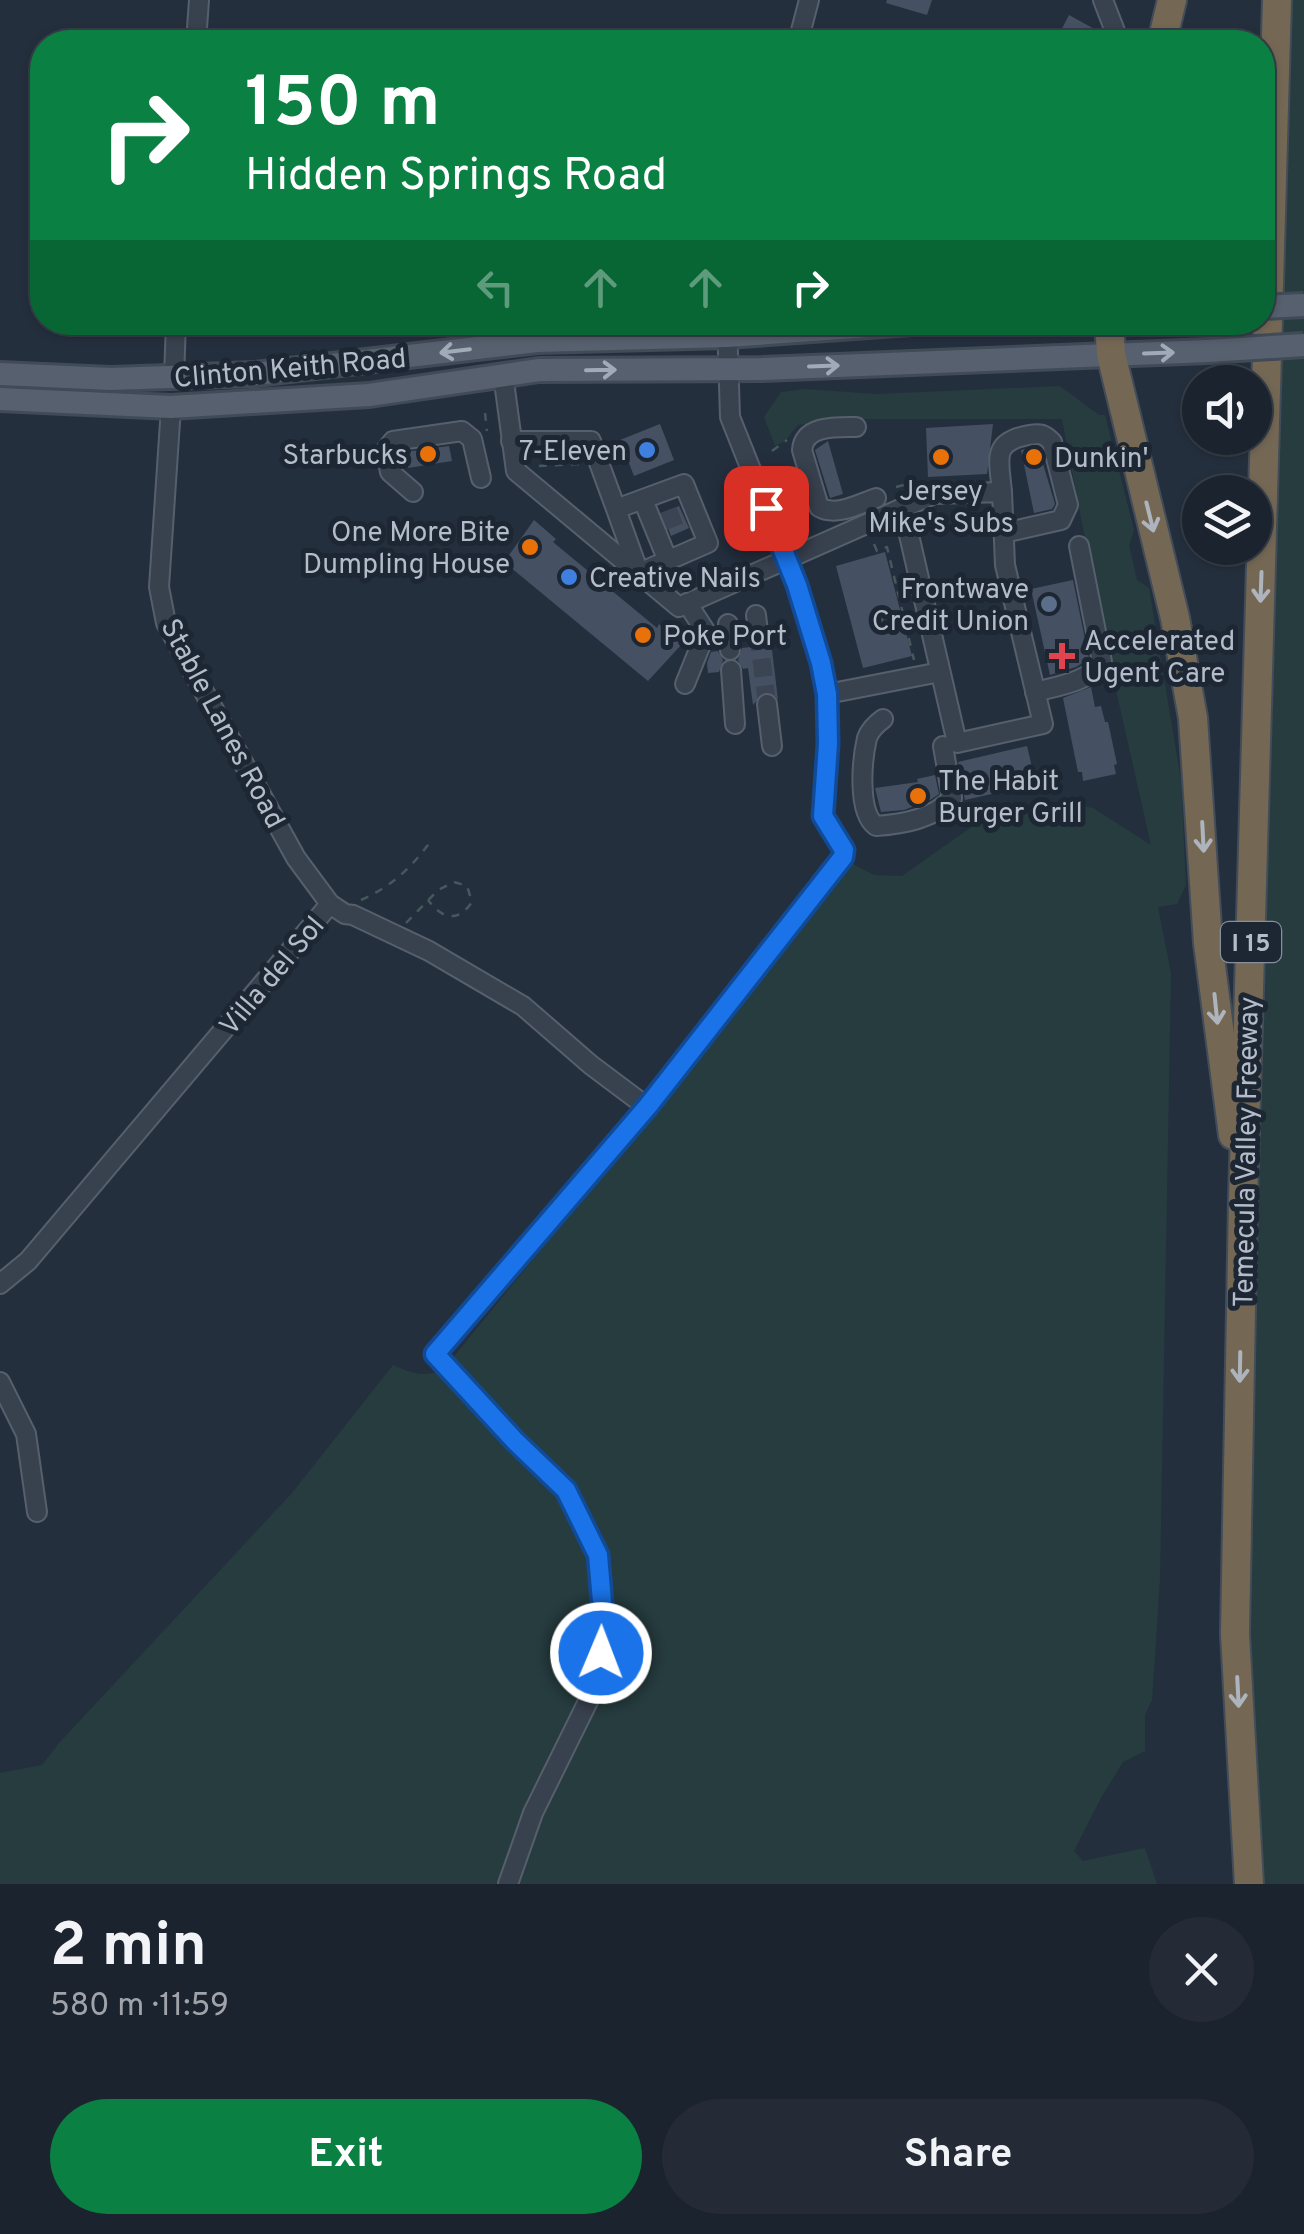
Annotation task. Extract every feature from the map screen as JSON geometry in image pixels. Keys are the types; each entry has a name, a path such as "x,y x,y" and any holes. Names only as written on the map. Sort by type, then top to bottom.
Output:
{"highway":[{"path":"1165,30 1172,0"},
{"name":"Temecula Valley Freeway","path":"1275,71 1277,0"},
{"path":"1110,335 1194,718 1208,943 1223,1076 1243,1201"},
{"name":"Temecula Valley Freeway","path":"1249,1884 1235,1634 1268,335"}],"main road":[{"path":"1275,306 1304,305"},
{"name":"Clinton Keith Road","path":"0,374 174,378 255,374 538,341 632,335"},
{"name":"Clinton Keith Road","path":"0,399 171,408 369,395 539,370 726,369 1304,346"},
{"path":"171,408 181,396 288,388 344,378 362,364"},
{"path":"39,402 67,392 146,393 172,384 174,378"}],"street":[{"path":"197,30 199,0"},
{"path":"801,30 810,0"},
{"path":"1103,0 1115,30"},
{"path":"174,378 176,335"},
{"path":"508,1884 533,1813 598,1680 604,1625 598,1555 566,1490 435,1354 648,1106 843,857 844,850 823,816 827,694 812,628 730,417 727,335"},
{"path":"504,374 516,471 679,607 934,494 1002,492"},
{"name":"Stable Lanes Road","path":"171,408 159,586 166,623 296,858 338,909"},
{"path":"856,427 832,427 807,435 802,450 823,510 838,511 876,498"},
{"path":"413,492 390,472 386,450 393,441 462,430 472,438 481,478"},
{"path":"902,509 957,743 1043,724 1005,565 1000,452 1008,440 1047,436 1052,442 1068,505 1066,514 1061,520 1004,533"},
{"path":"511,440 591,441 638,573"},
{"path":"616,510 657,501 684,484 708,544 638,573"},
{"path":"657,501 677,557"},
{"path":"677,533 677,557"},
{"path":"1035,692 1094,672 1102,662 1079,546"},
{"path":"685,684 706,632 687,603"},
{"path":"728,624 730,650"},
{"path":"732,670 735,724"},
{"path":"827,694 940,672"},
{"path":"767,704 772,746"},
{"path":"883,720 868,736 862,806 867,820 876,826 926,816 952,798 943,746"},
{"name":"Villa del Sol","path":"0,1284 28,1261 338,909 429,951 524,1006 591,1066 648,1106"},
{"path":"0,1382 26,1434 38,1512"}],"path":[{"path":"528,466 587,464"},
{"path":"896,486 904,484"},
{"path":"874,544 877,551 886,548 915,662"},
{"path":"338,909 389,887 431,842"},
{"path":"395,935 428,900 446,884 467,886 472,902 460,916 450,918 438,913 428,900"}],"green space":[{"path":"1292,0 1304,0 1304,1884 1264,1884 1253,1743 1248,1587"},
{"path":"1060,386 1099,415 1105,415 1134,530 1129,545 1137,580 1149,588 1181,780 1186,885 1177,904 1158,907 1171,973 1160,1579 1152,1700 1145,1715 1145,1751 1123,1762 1074,1851 1083,1861 1145,1848 1157,1884 0,1884 0,1773 42,1765 292,1493 393,1365 417,1374 443,1370 809,920 851,863 874,875 902,876 994,811 1065,802 1093,808 1151,845 1104,637 1062,419 847,419 798,425 785,441 775,446 764,417 781,392 805,389 877,394"}],"building":[{"path":"932,0 927,15 886,3"},
{"path":"1069,15 1096,30 1061,30"},
{"name":"7-Eleven","path":"660,424 674,460 634,476 620,440"},
{"path":"993,424 987,474 928,477 926,428"},
{"path":"828,441 843,494 830,498 815,450"},
{"name":"Starbucks","path":"449,446 452,461 408,468 405,452"},
{"path":"1038,447 1055,504 1052,509 1034,513 1021,450"},
{"path":"679,506 689,528 671,536 662,513"},
{"path":"534,520 556,539 553,542 682,644 648,681 504,562"},
{"path":"885,552 912,656 863,668 836,566"},
{"path":"1073,580 1089,659 1050,675 1031,589"},
{"path":"770,633 778,700 773,693 765,692 753,705 748,668 743,669 738,660 742,648 765,642"},
{"path":"718,651 723,660 719,672 708,673 711,652"},
{"path":"1091,687 1095,707 1101,706 1108,722 1117,764 1116,774 1083,781 1063,698"},
{"path":"1027,746 1036,784 965,800 958,762"},
{"name":"The Habit Burger Grill","path":"935,775 939,794 904,810 881,812 875,788 918,782 917,779"}],"tunnel":[{"path":"668,510 677,533"},
{"path":"758,632 767,704"}],"place":[{"name":"7-Eleven","path":"647,450"},
{"name":"Starbucks","path":"428,454"},
{"name":"Jersey Mike's Subs","path":"941,457"},
{"name":"Dunkin'","path":"1034,457"},
{"name":"One More Bite Dumpling House","path":"530,547"},
{"name":"Creative Nails","path":"569,577"},
{"name":"Frontwave Credit Union","path":"1049,604"},
{"name":"Poke Port","path":"643,635"},
{"name":"Accelerated Ugent Care","path":"1062,656"},
{"name":"The Habit Burger Grill","path":"918,796"}],"route":[{"path":"601,1653 604,1625 598,1555 566,1490 435,1354 648,1106 843,857 844,850 823,816 828,744 827,694 821,663 797,585 766,508"}]}
